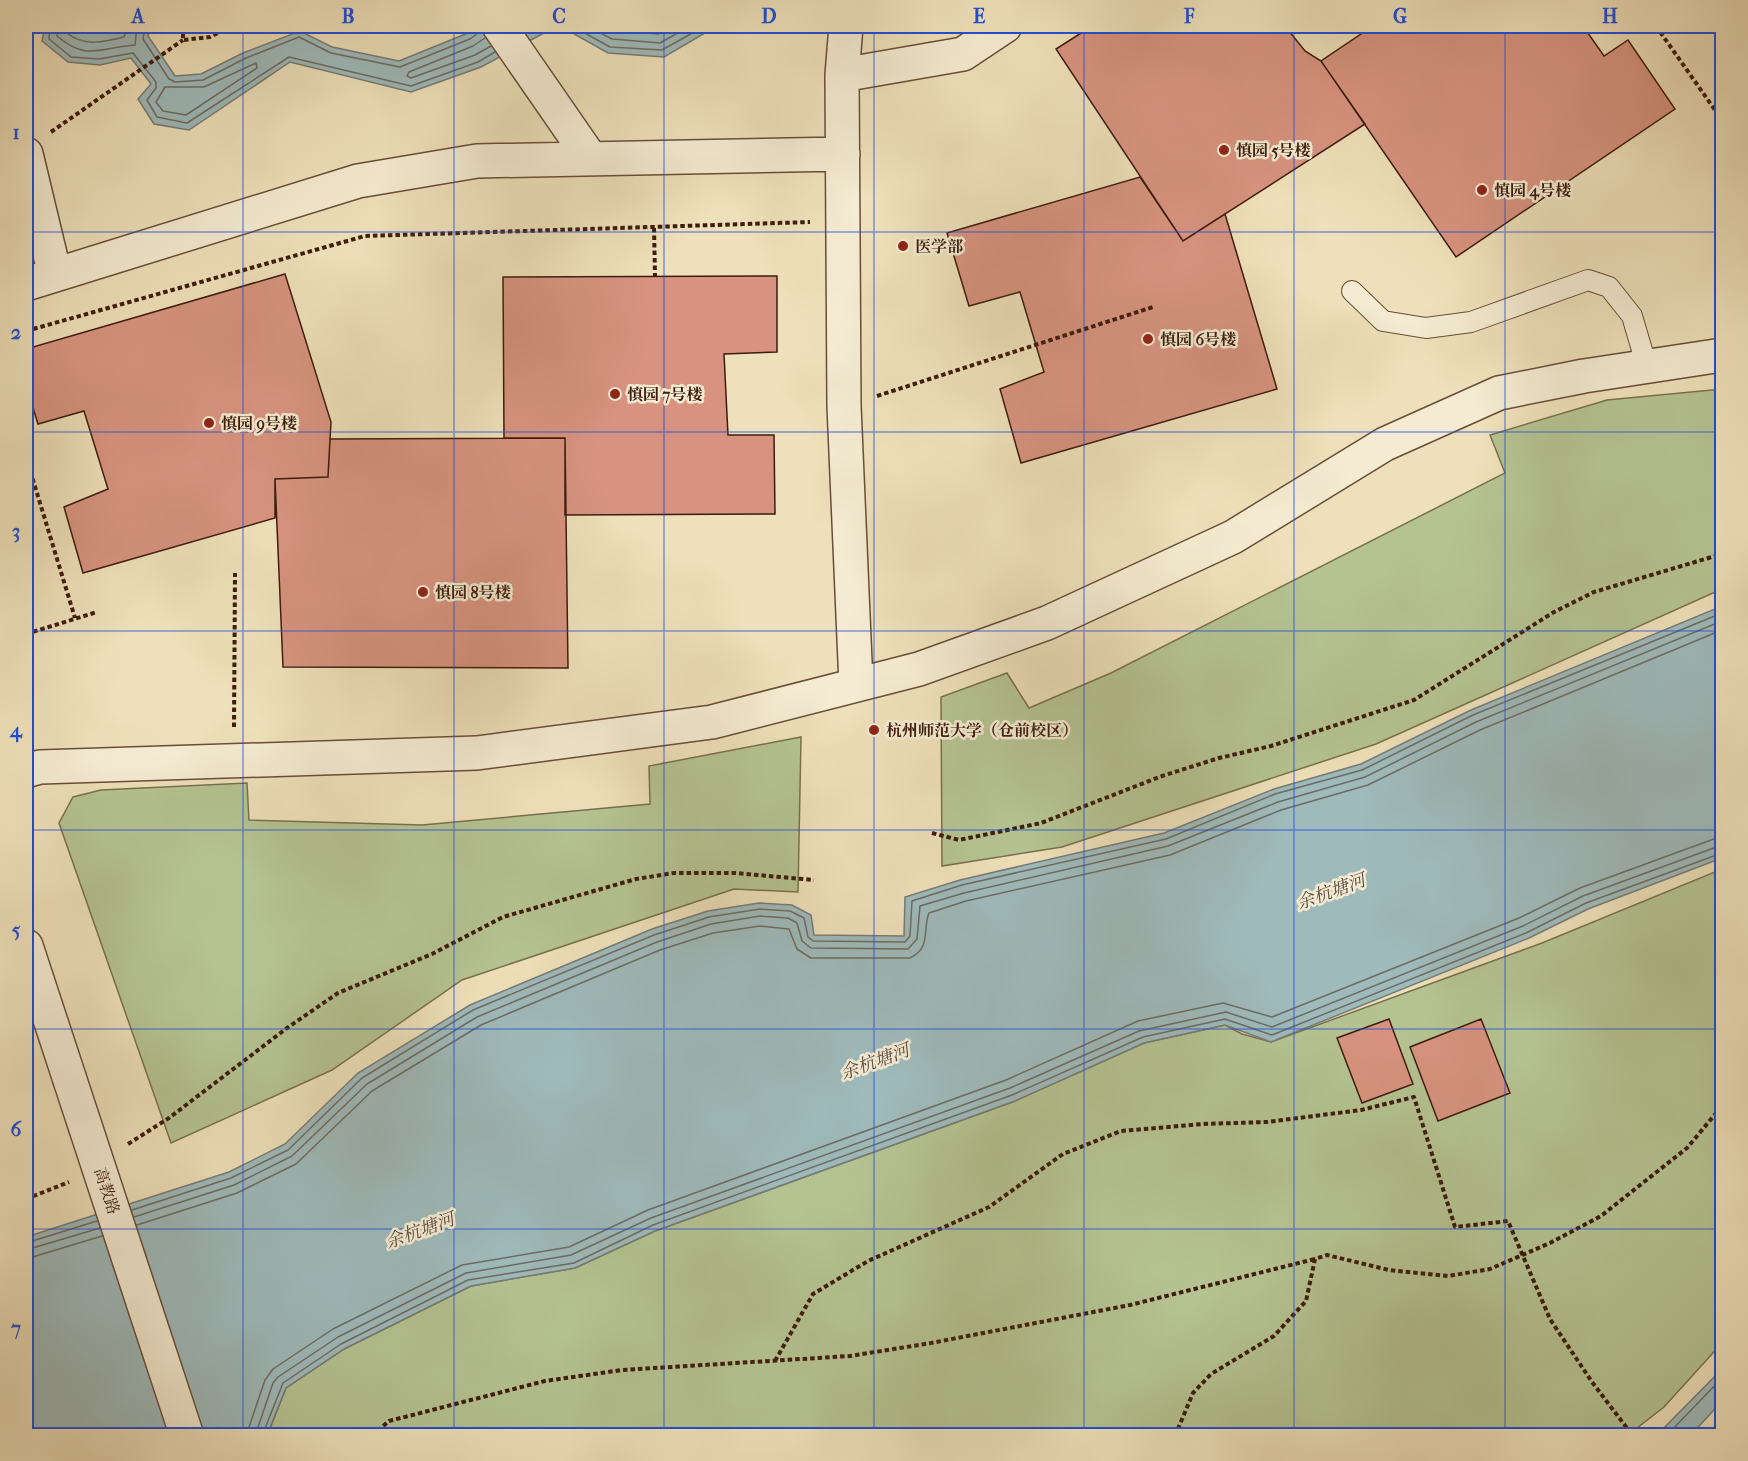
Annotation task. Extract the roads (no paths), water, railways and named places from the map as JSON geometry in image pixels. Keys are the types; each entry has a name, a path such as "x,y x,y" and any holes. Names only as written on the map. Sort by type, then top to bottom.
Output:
{"street":[{"path":"499,26 591,159"},
{"path":"846,26 842,75 844,406 856,685"},
{"path":"842,75 963,54 1005,26"},
{"path":"35,146 40,280 358,181 477,161 843,154"},
{"path":"26,771 40,767 477,753 712,722 919,669 1047,622 1233,537 1385,444 1499,393 1722,355"},
{"name":"高教路","path":"26,946 187,1436"}],"lane":[{"path":"1352,291 1383,321 1426,328 1471,322 1588,280 1609,286 1632,316 1647,366"}],"water":[{"path":"45,26 151,26 148,36 175,76 201,74 243,53 300,31 332,47 399,61 480,26 557,26 481,67 411,92 290,62 189,130 154,124 138,99 151,84 131,58 100,65 68,62 42,41"},
{"path":"560,26 717,26 664,57 608,53"},
{"name":"余杭塘河","path":"1722,606 1722,858 1588,909 1529,938 1271,1042 1225,1025 1144,1043 1015,1101 655,1231 575,1268 471,1286 344,1349 286,1388 267,1435 26,1435 26,1237 229,1172 285,1144 358,1073 470,1005 652,929 708,911 759,903 792,905 811,915 814,935 904,936 905,897 960,880 1164,833 1274,789 1361,764 1471,710"},
{"path":"1722,1369 1722,1401 1693,1433 1690,1435 1657,1435"}],"place":[{"name":"慎园 5号楼","path":"1224,150"},
{"name":"慎园 4号楼","path":"1482,190"},
{"name":"医学部","path":"903,246"},
{"name":"慎园 6号楼","path":"1148,339"},
{"name":"慎园 7号楼","path":"615,394"},
{"name":"慎园 9号楼","path":"209,423"},
{"name":"慎园 8号楼","path":"423,592"},
{"name":"杭州师范大学（仓前校区）","path":"874,730"}]}
